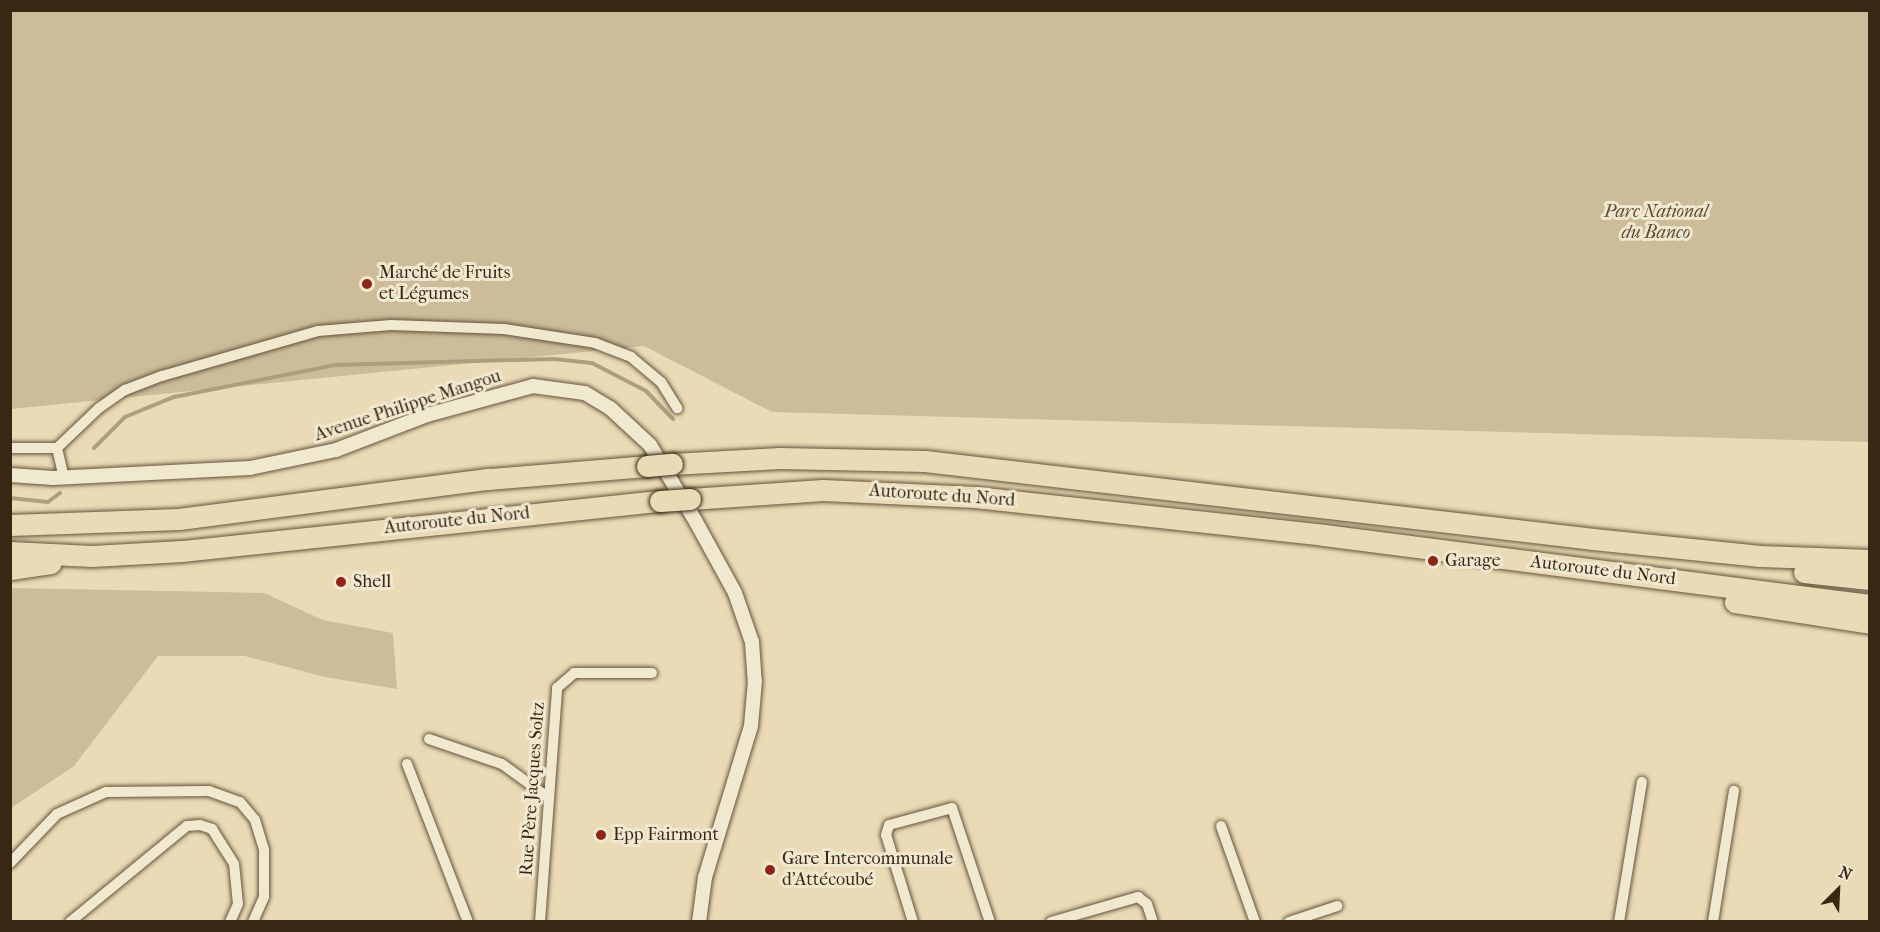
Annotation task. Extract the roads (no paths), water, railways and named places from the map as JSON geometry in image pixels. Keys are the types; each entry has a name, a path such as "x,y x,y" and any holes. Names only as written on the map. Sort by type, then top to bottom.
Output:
{"highway":[{"name":"Autoroute du Nord","path":"10,525 179,519 489,479 780,458 925,461 1593,539 1760,556 1869,561"},
{"name":"Autoroute du Nord","path":"10,552 92,556 183,551 660,501 823,490 975,497 1324,535 1869,605"},
{"path":"1593,539 1869,579"},
{"path":"10,570 92,556"},
{"path":"1657,578 1723,600 1869,623"}],"street":[{"path":"10,448 57,447 99,408 124,390 235,353 318,331 351,328 504,329 595,343 631,357 661,382 676,408"},
{"name":"Avenue Philippe Mangou","path":"10,475 64,478 215,471 303,459 458,405 533,386 585,393 610,408 650,446 679,493 735,593 752,642 755,681 751,726 708,869 699,921"},
{"path":"57,447 64,478"},
{"name":"Rue Père Jacques Soltz","path":"540,921 557,688 574,673 652,673"},
{"path":"429,739 502,764 549,798"},
{"path":"407,764 468,921"},
{"path":"1619,921 1642,782"},
{"path":"10,863 57,814 106,792 209,791 240,802 255,819 264,850 264,897 253,921"},
{"path":"1713,921 1734,791"},
{"path":"913,921 886,835 889,825 952,808 990,921"},
{"path":"70,921 187,826 200,825 212,829 234,864 238,904 230,921"},
{"path":"1221,826 1255,921"},
{"path":"1053,921 1138,897 1147,904 1153,921"},
{"path":"1289,921 1337,906"}],"waterway":[{"path":"94,448 125,417 174,397 335,365 554,359 592,363 646,391 673,419"},
{"path":"10,498 48,502 60,493"}],"place":[{"name":"Marché de Fruits et Légumes","path":"367,284"},
{"name":"Garage","path":"1433,561"},
{"name":"Shell","path":"341,582"},
{"name":"Epp Fairmont","path":"601,835"},
{"name":"Gare Intercommunale d'Attécoubé","path":"770,870"}],"park label":[{"name":"Parc National du Banco","path":"1656,223"}]}
